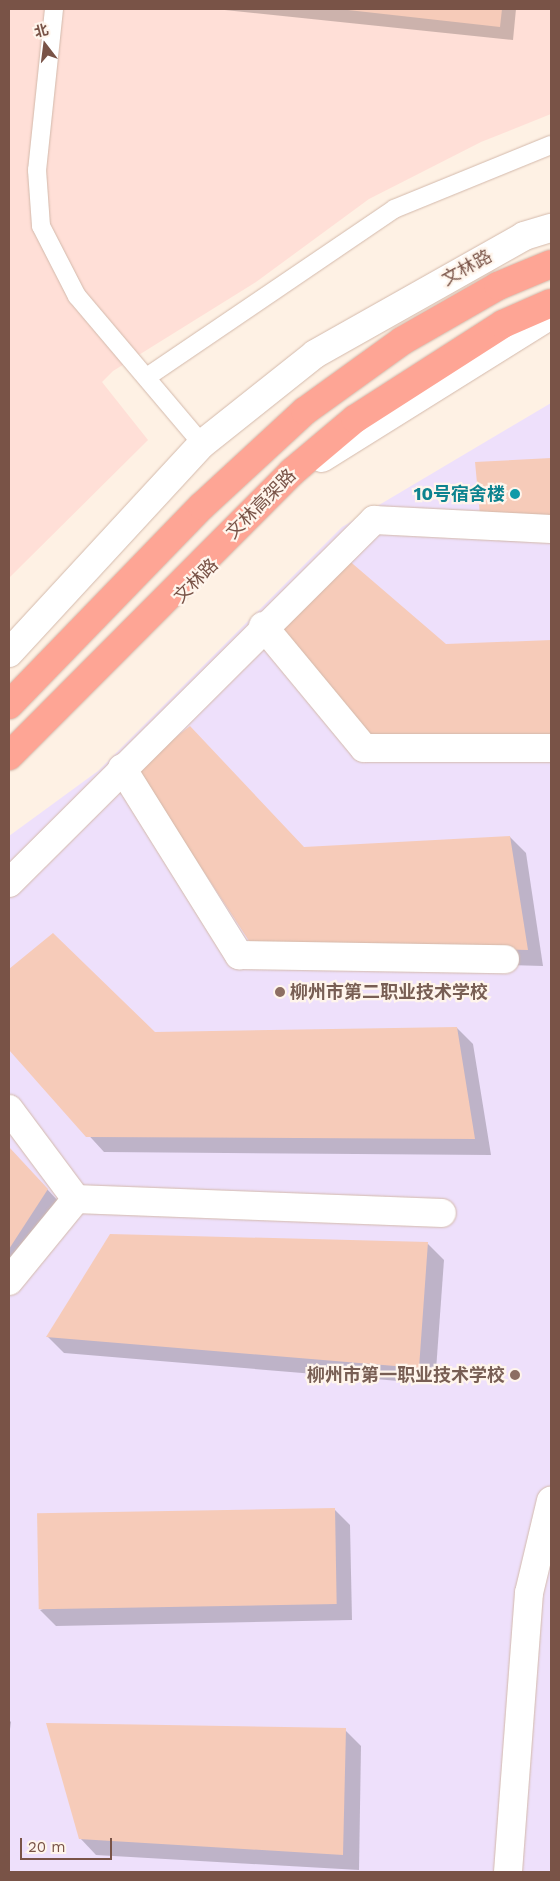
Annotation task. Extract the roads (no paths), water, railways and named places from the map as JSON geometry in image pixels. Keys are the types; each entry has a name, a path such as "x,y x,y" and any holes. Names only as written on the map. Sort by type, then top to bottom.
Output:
{"highway":[{"name":"文林高架路","path":"9,705 202,506 305,411 402,341 498,286 551,264"},
{"name":"文林高架路","path":"9,756 292,472 334,437 502,324 551,303"}],"street":[{"name":"文林路","path":"9,653 202,444 315,354 524,236 551,228"},
{"name":"文林路","path":"9,770 313,464 551,315"},
{"path":"9,883 263,626 374,520 551,529"},
{"path":"263,626 364,748 551,748"},
{"path":"122,768 239,954 505,959"},
{"path":"9,1109 76,1199"},
{"path":"76,1199 442,1213"},
{"path":"9,1281 76,1199"},
{"path":"508,1872 529,1593 550,1513"}],"lane":[{"path":"54,9 37,170 41,226 77,296 202,444"},
{"path":"147,377 394,209 551,145"}],"place":[{"name":"10号宿舍楼","path":"515,494"},
{"name":"柳州市第二职业技术学校","path":"280,992"},
{"name":"柳州市第一职业技术学校","path":"515,1375"}]}
